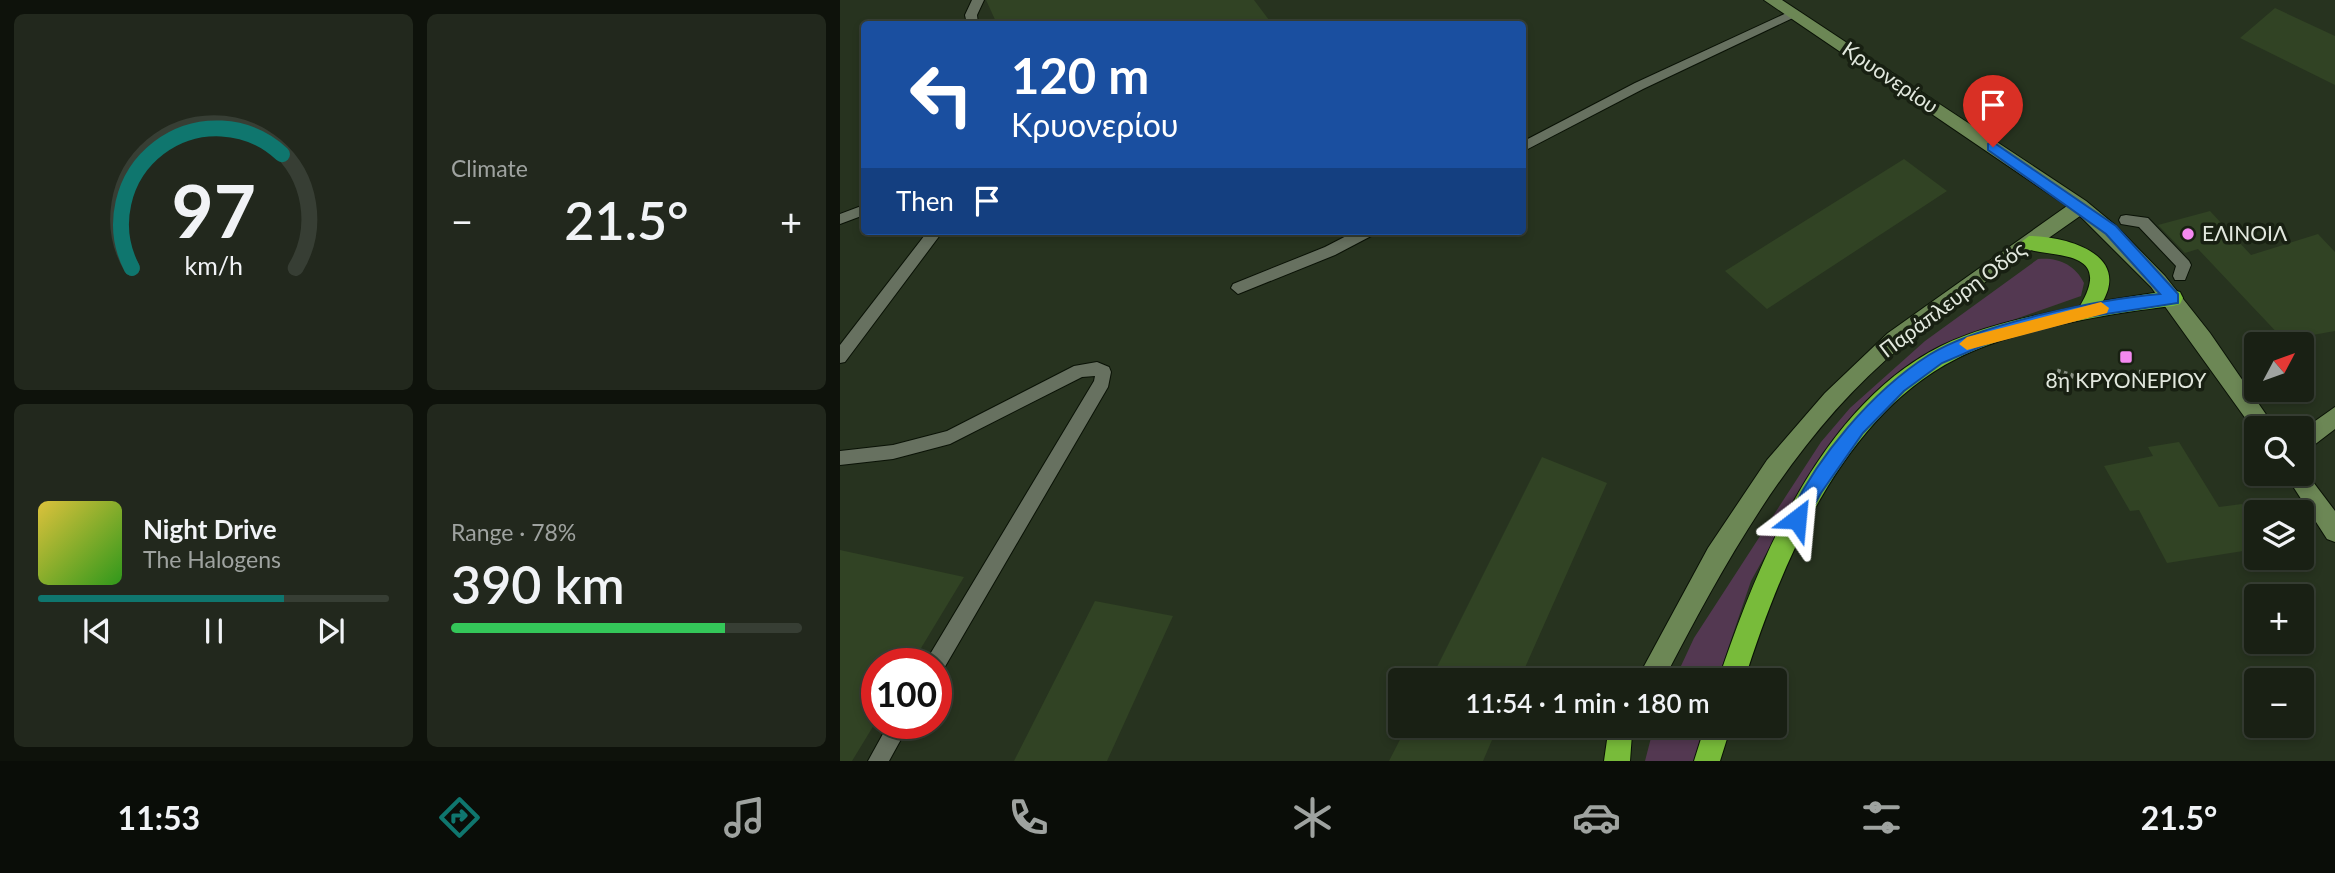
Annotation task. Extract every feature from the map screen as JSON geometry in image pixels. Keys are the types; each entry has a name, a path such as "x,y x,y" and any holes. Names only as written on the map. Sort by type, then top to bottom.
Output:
{"highway":[{"path":"2029,243 2062,244 2093,263 2102,281 2102,289 2087,311"},
{"path":"1735,668 1740,650 1797,519 1835,457 1878,404 1917,372 1960,346 2087,311 2132,302 2173,299"},
{"path":"1617,761 1620,738"},
{"path":"1707,761 1714,738"}],"main road":[{"name":"Κρυονερίου","path":"1772,0 2080,206 2144,264 2173,299 2256,416"},
{"name":"Παράπλευρη Οδός","path":"1656,668 1716,556 1775,467 1833,399 1895,339 2080,206"},
{"path":"2314,434 2335,416"},
{"path":"2305,486 2335,530"},
{"path":"1604,761 1617,738"}],"lane":[{"path":"972,21 971,15 978,0"},
{"path":"1526,146 1640,86 1793,15"},
{"path":"840,219 861,211"},
{"path":"2126,220 2143,222 2184,265 2180,276"},
{"path":"840,357 847,340 933,235"},
{"path":"1238,288 1330,251 1360,235"},
{"path":"840,458 929,444 950,437 1080,371 1097,369 1103,372 1102,383 945,648"},
{"path":"878,761 891,739"}],"path":[{"path":"2057,371 2080,378 2104,380 2136,372 2159,374"}],"shaded area":[{"path":"840,0 2335,0 2335,761 840,761"},
{"path":"2038,259 2065,263 2076,271 2084,283 2081,296 1964,337 1894,381 1788,514 1751,581 1721,668 1680,668 1694,638 1821,442 1850,408 1925,341"},
{"path":"1651,738 1701,738 1694,761 1645,761"}],"building":[{"path":"986,0 1254,0 1270,21 996,21"},
{"path":"2275,8 2335,36 2335,85 2240,38"},
{"path":"1904,159 1947,191 1767,309 1725,271"},
{"path":"2210,211 2251,255 2318,234 2335,252 2335,331 2314,335 2314,332 2276,332 2198,249 2185,253 2158,225"},
{"path":"2179,442 2219,507 2242,504 2244,551 2167,563 2139,510 2130,511 2104,466 2153,456 2148,447"},
{"path":"1542,457 1607,483 1525,668 1436,668"},
{"path":"840,550 964,577 921,648 861,648 861,739 865,739 852,761 840,761"},
{"path":"1095,601 1173,616 1107,761 1014,761"},
{"path":"1401,738 1493,738 1483,761 1389,761"}],"slow traffic":[{"path":"1967,344 2101,308"}],"place":[{"name":"ΕΛΙΝΟΙΛ","path":"2188,234"},
{"name":"8η ΚΡΥΟΝΕΡΙΟΥ","path":"2126,357"}],"route":[{"path":"1797,519 1835,457 1878,404 1937,358 1986,337 2087,311 2132,302 2173,299 2111,230 1993,147"}]}
